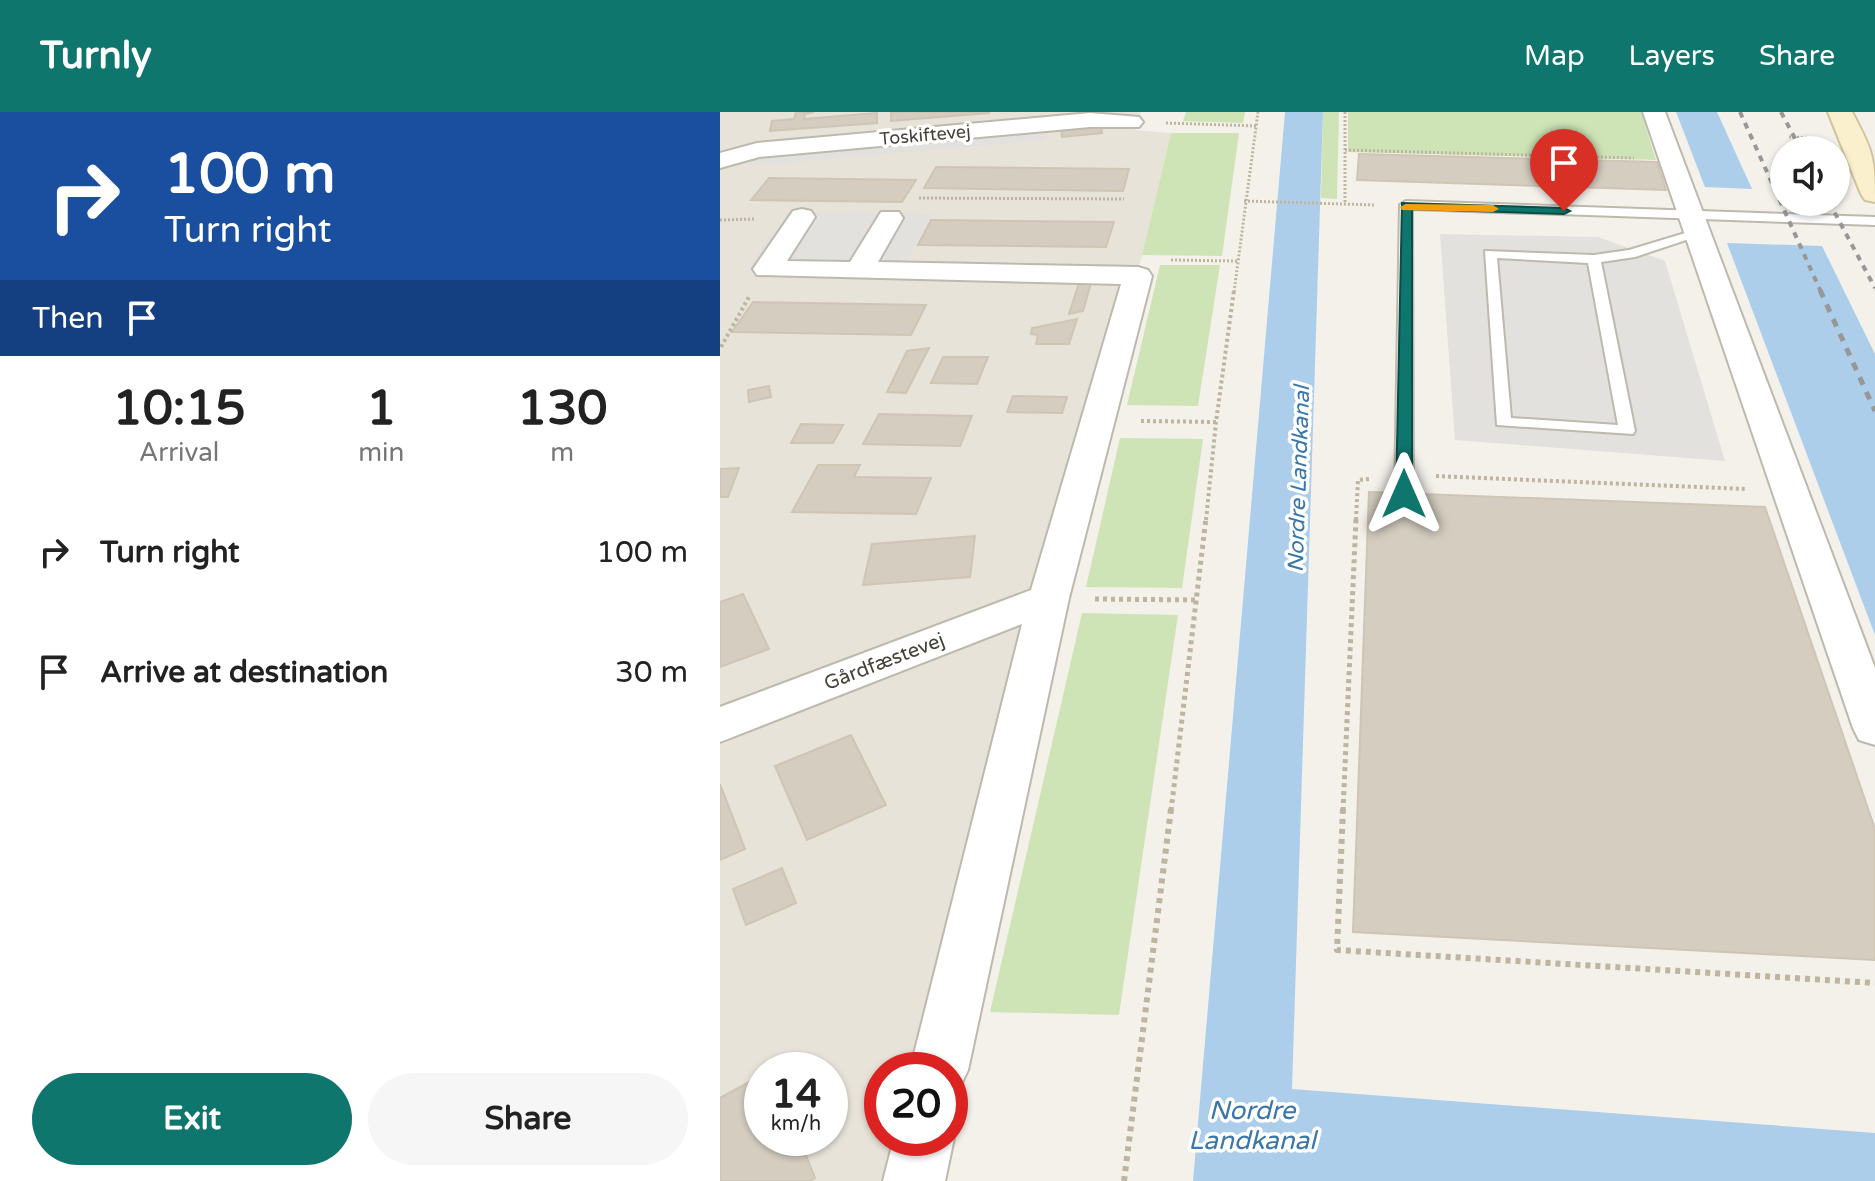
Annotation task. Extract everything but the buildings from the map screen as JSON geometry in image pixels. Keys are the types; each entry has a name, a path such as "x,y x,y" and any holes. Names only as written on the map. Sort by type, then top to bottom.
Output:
{"street":[{"path":"1654,112 1875,728"},
{"path":"1840,112 1875,194"},
{"name":"Toskiftevej","path":"720,161 757,150 1090,120 1131,122"},
{"path":"767,269 802,217"},
{"path":"860,269 890,218"},
{"path":"767,269 1138,276 1049,598 943,1052"},
{"name":"Gårdfæstevej","path":"720,725 1049,598"},
{"path":"914,1181 920,1156"}],"lane":[{"path":"1404,494 1406,205 1694,225 1875,221"},
{"path":"1594,259 1627,431 1503,422 1490,254 1594,259 1630,254 1694,225"}],"path":[{"path":"1124,1181 1198,600 1216,422 1258,112"},
{"path":"1244,201 1342,204 1345,112"},
{"path":"1131,122 1257,126"},
{"path":"1345,150 1671,159"},
{"path":"890,218 912,198 1124,199"},
{"path":"1161,260 1237,261"},
{"path":"721,347 767,269"},
{"path":"720,330 731,330"},
{"path":"1100,420 1216,422"},
{"path":"1791,491 1403,474 1358,480 1337,950 1875,983"},
{"path":"1049,598 1198,600"}],"shaded area":[{"path":"720,112 1141,112 1135,130 1171,133 1142,255 930,1052 864,1052 864,1156 902,1156 895,1181 720,1181"},
{"path":"1044,132 1047,140 749,166 750,158"},
{"path":"788,212 933,214 902,271 746,270"},
{"path":"1440,234 1598,237 1665,261 1725,461 1455,440"}],"green space":[{"path":"1186,112 1245,112 1243,123 1183,121"},
{"path":"1323,112 1339,112 1337,199 1321,198"},
{"path":"1348,112 1641,112 1656,160 1348,152"},
{"path":"1171,133 1239,133 1222,256 1142,255"},
{"path":"1160,265 1220,265 1198,406 1127,405"},
{"path":"1120,438 1203,439 1182,588 1086,587"},
{"path":"1082,613 1178,615 1119,1015 990,1012"}],"water":[{"name":"Nordre Landkanal","path":"1285,112 1323,112 1292,1089 1875,1133 1875,1181 1193,1181"},
{"path":"1676,112 1717,112 1752,189 1705,187"},
{"path":"1727,243 1822,246 1875,354 1875,635"}],"railway":[{"path":"1740,112 1821,292"},
{"path":"1781,112 1794,136"},
{"path":"1836,216 1875,288"},
{"path":"1820,290 1875,411"}],"slow traffic":[{"path":"1406,207 1493,209"}],"route":[{"path":"1404,494 1406,205 1564,211"}]}
